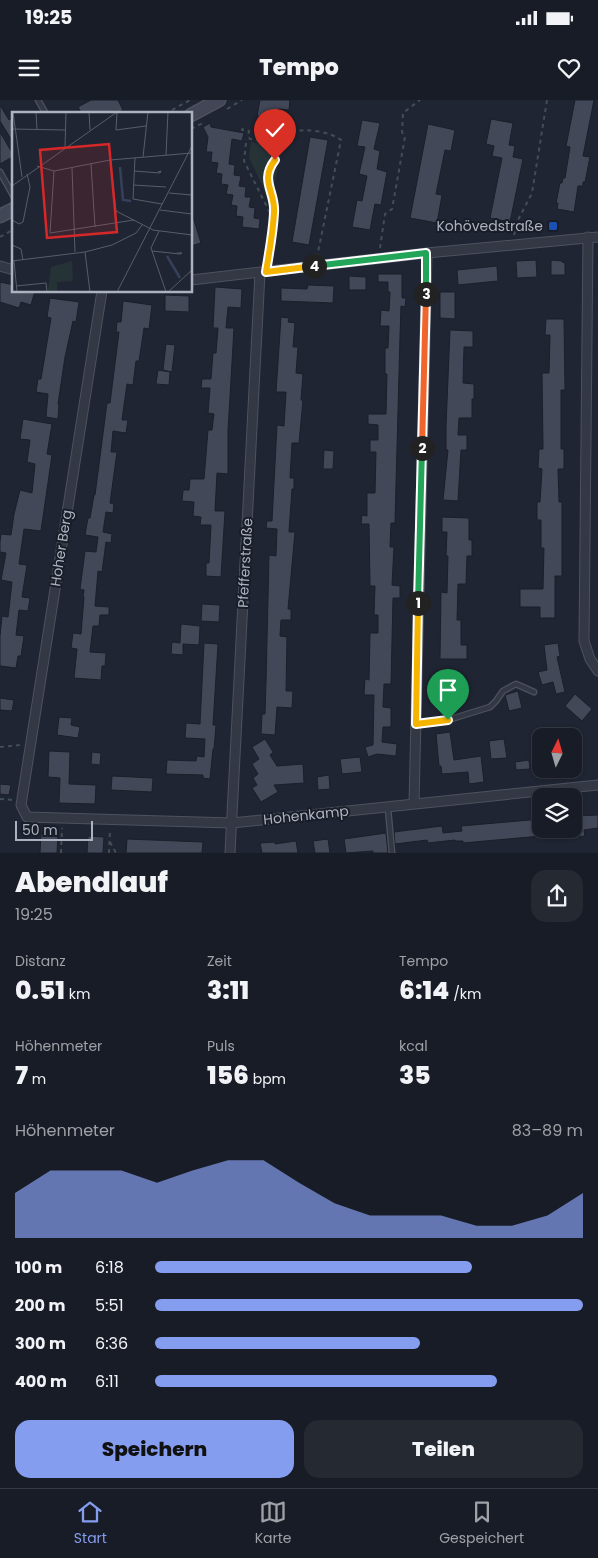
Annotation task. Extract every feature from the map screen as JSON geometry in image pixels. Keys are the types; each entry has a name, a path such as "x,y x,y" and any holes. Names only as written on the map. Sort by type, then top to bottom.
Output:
{"street":[{"path":"192,125 216,101"},
{"path":"0,216 12,210"},
{"path":"192,280 378,258 593,237 584,641 590,660 598,671"},
{"path":"414,803 426,253"},
{"name":"Pfefferstraße","path":"230,853 263,273"},
{"name":"Hoher Berg","path":"21,803 102,292"},
{"name":"Hohenkamp","path":"21,803 27,817 232,823 598,785"}],"lane":[{"path":"38,100 45,112"},
{"path":"0,172 12,193"},
{"path":"416,724 448,720 490,707 503,691 516,684 534,692"},
{"path":"388,806 392,853"}],"path":[{"path":"169,112 190,100"},
{"path":"378,258 385,214 392,209 405,137 402,132 403,113 420,100"},
{"path":"511,244 518,220 532,193 547,100"},
{"path":"243,128 242,130 249,131 248,136 250,140 278,144"},
{"path":"263,273 275,210 268,176 269,168 275,160 278,144 295,131 304,130 335,135 341,140 315,266"},
{"path":"246,143 244,161 274,221"},
{"path":"0,237 12,230"},
{"path":"0,747 30,744"},
{"path":"0,799 21,803"},
{"path":"61,853 62,818"},
{"path":"110,853 111,820"},
{"path":"110,842 116,853"}],"shaded area":[{"path":"251,142 280,147 276,177 269,199 249,158"}],"building":[{"path":"91,100 118,100 123,110 120,112 81,112 78,107"},
{"path":"260,100 290,100 289,110 279,109 278,114 268,112 267,118 257,116"},
{"path":"575,100 594,100 583,156 590,157 585,182 583,182 583,186 578,186 574,212 557,209 558,203 556,203 560,183 565,178 570,147 566,146"},
{"path":"0,105 9,120 12,118 12,141 0,121"},
{"path":"491,119 513,123 509,145 515,146 513,157 523,159 510,222 490,218 502,158 492,156 494,146 486,144"},
{"path":"362,120 380,123 374,149 380,151 377,169 387,172 381,205 375,204 370,230 352,227 357,200 362,201 367,176 359,174 365,147 357,146"},
{"path":"210,123 211,127 244,133 242,141 232,139 229,164 235,165 234,175 241,176 239,186 246,187 245,197 251,197 249,207 255,208 254,218 260,219 259,229 242,227 243,217 236,216 237,206 231,205 233,195 226,194 228,185 221,184 222,174 216,173 218,163 211,162 212,152 206,152 208,137 203,127"},
{"path":"428,124 455,130 451,151 445,150 436,194 442,195 437,223 410,218"},
{"path":"0,132 12,153 12,157 0,164"},
{"path":"310,137 328,140 309,245 292,242"},
{"path":"192,217 193,217 201,243 192,246"},
{"path":"536,260 537,277 517,278 516,261"},
{"path":"551,260 565,263 565,275 551,275"},
{"path":"497,266 498,281 458,285 457,270"},
{"path":"378,274 402,274 402,298 406,298 405,307 401,306 395,523 391,523 390,547 394,547 392,585 400,586 400,598 393,598 391,684 384,684 383,707 391,708 391,727 383,727 382,742 397,744 396,756 377,754 368,757 365,747 373,745 374,695 364,695 365,679 369,680 370,633 378,633 378,615 374,615 375,586 370,586 369,524 361,524 362,515 367,516 367,493 375,493 376,452 370,452 370,440 378,440 378,425 368,424 368,414 386,414 387,374 385,374 385,348 388,348 389,326 380,326 381,310 389,311 390,292 388,292 388,282 378,282"},
{"path":"349,276 366,277 366,290 349,290"},
{"path":"0,282 12,285 12,292 35,292 31,305 21,302 19,308 0,302"},
{"path":"308,285 334,286 333,303 281,301 281,288 307,289"},
{"path":"215,287 242,289 241,308 228,307 226,328 234,328 228,431 228,474 217,473 215,511 225,511 221,577 206,576 206,563 209,563 211,525 200,525 201,517 193,516 194,502 182,501 183,490 189,490 190,479 204,479 208,430 212,430 214,414 208,413 210,388 201,388 202,379 211,379 213,353 216,353 218,328 213,328"},
{"path":"440,292 455,292 455,319 440,318"},
{"path":"165,295 189,296 189,312 165,311"},
{"path":"50,298 79,302 76,322 73,321 65,357 58,404 58,419 46,417 48,394 36,392 38,379 41,379 51,318 47,317"},
{"path":"123,301 152,305 149,329 144,328 139,361 136,361 133,385 127,384 122,420 128,420 126,433 113,431 111,452 117,452 110,503 114,504 113,513 106,512 103,532 112,534 111,543 106,542 102,572 98,571 95,606 109,607 109,615 100,615 99,626 93,626 90,652 106,653 105,666 102,666 101,680 74,678 77,649 71,648 73,633 81,634 84,590 80,589 85,551 96,552 98,537 85,535 95,495 107,403 110,403 119,332 116,332 117,322 121,322"},
{"path":"281,317 289,318 288,322 295,323 293,347 298,347 296,373 303,374 301,400 303,400 299,443 292,443 290,478 294,478 294,489 292,489 289,532 295,532 288,609 291,609 291,620 281,620 280,636 287,637 286,691 293,691 292,708 277,707 275,735 261,734 262,714 265,714 269,555 276,556 277,529 266,528 267,521 272,521 277,425 284,426 286,392 276,392"},
{"path":"546,319 564,319 565,390 561,390 561,449 564,449 564,469 558,469 559,502 562,502 562,576 555,576 555,618 540,618 540,607 520,607 520,589 543,589 544,548 541,548 541,520 537,520 537,502 540,502 542,469 538,468 539,449 543,449 542,373 549,373 550,335 545,335"},
{"path":"450,330 473,331 473,347 464,347 463,383 474,384 474,399 472,399 472,418 459,418 458,435 467,435 467,450 461,450 458,501 443,500 448,450 446,450 446,426"},
{"path":"166,344 175,345 172,372 163,370"},
{"path":"158,370 170,372 169,385 156,384"},
{"path":"23,419 52,424 47,454 52,455 41,531 24,529 19,564 27,565 22,597 30,598 28,611 19,610 16,635 24,636 21,656 18,656 16,668 0,666 2,616 8,617 12,582 1,580 6,553 0,552 0,542 1,534 11,535 20,490 32,493 35,464 27,462 30,440 20,439"},
{"path":"324,450 334,451 333,469 323,469"},
{"path":"442,517 469,518 469,540 472,540 472,556 467,556 466,584 458,584 457,620 461,620 461,645 467,645 467,659 440,659 441,592 447,593 448,556 446,556 447,532 442,532"},
{"path":"202,604 220,605 219,622 201,621"},
{"path":"181,624 200,626 199,645 183,644 183,655 171,654 172,642 180,643"},
{"path":"204,643 218,644 213,725 216,725 210,779 203,778 203,775 166,774 167,760 196,761 197,756 204,757 205,739 185,738 186,723 200,724"},
{"path":"558,643 560,656 557,657 565,692 556,694 553,682 542,685 538,672 547,670 544,645"},
{"path":"444,677 460,678 459,706 443,705"},
{"path":"518,691 522,708 509,711 505,695"},
{"path":"575,694 592,709 582,721 565,706"},
{"path":"0,698 14,700 12,711 0,710"},
{"path":"59,717 72,718 71,725 80,727 78,738 57,735"},
{"path":"450,732 454,760 481,756 484,782 469,784 468,772 442,774 441,766 439,766 436,734"},
{"path":"265,739 273,752 270,755 277,766 303,764 304,783 274,785 278,792 261,802 252,788 257,785 253,778 258,774 252,764 259,759 252,747"},
{"path":"504,739 507,758 491,759 489,741"},
{"path":"49,751 70,752 69,784 96,785 95,804 59,803 60,778 48,777"},
{"path":"92,752 101,753 100,765 91,764"},
{"path":"360,757 362,772 342,774 340,759"},
{"path":"529,760 530,769 516,770 515,762"},
{"path":"329,775 330,789 318,790 317,777"},
{"path":"112,776 153,778 152,792 111,790"},
{"path":"0,784 11,785 9,795 0,794"},
{"path":"598,815 598,828 584,830 585,836 582,836 582,816"},
{"path":"532,820 532,837 463,843 463,841 455,840 428,843 427,840 395,844 394,832 442,826 443,833 462,831 461,826"},
{"path":"386,833 388,853 373,853 373,851 346,853 344,839"},
{"path":"41,834 58,835 57,853 40,853"},
{"path":"88,836 104,837 103,853 87,853"},
{"path":"127,839 203,842 202,853 126,853"},
{"path":"328,839 330,853 315,853 313,841"},
{"path":"296,841 298,853 262,853 260,843 275,842 275,844"}],"place":[{"name":"Kohövedstraße","path":"553,226"}],"route":[{"path":"275,160 269,168 268,176 270,195 275,210 266,272 426,253 416,724 448,720"}]}
